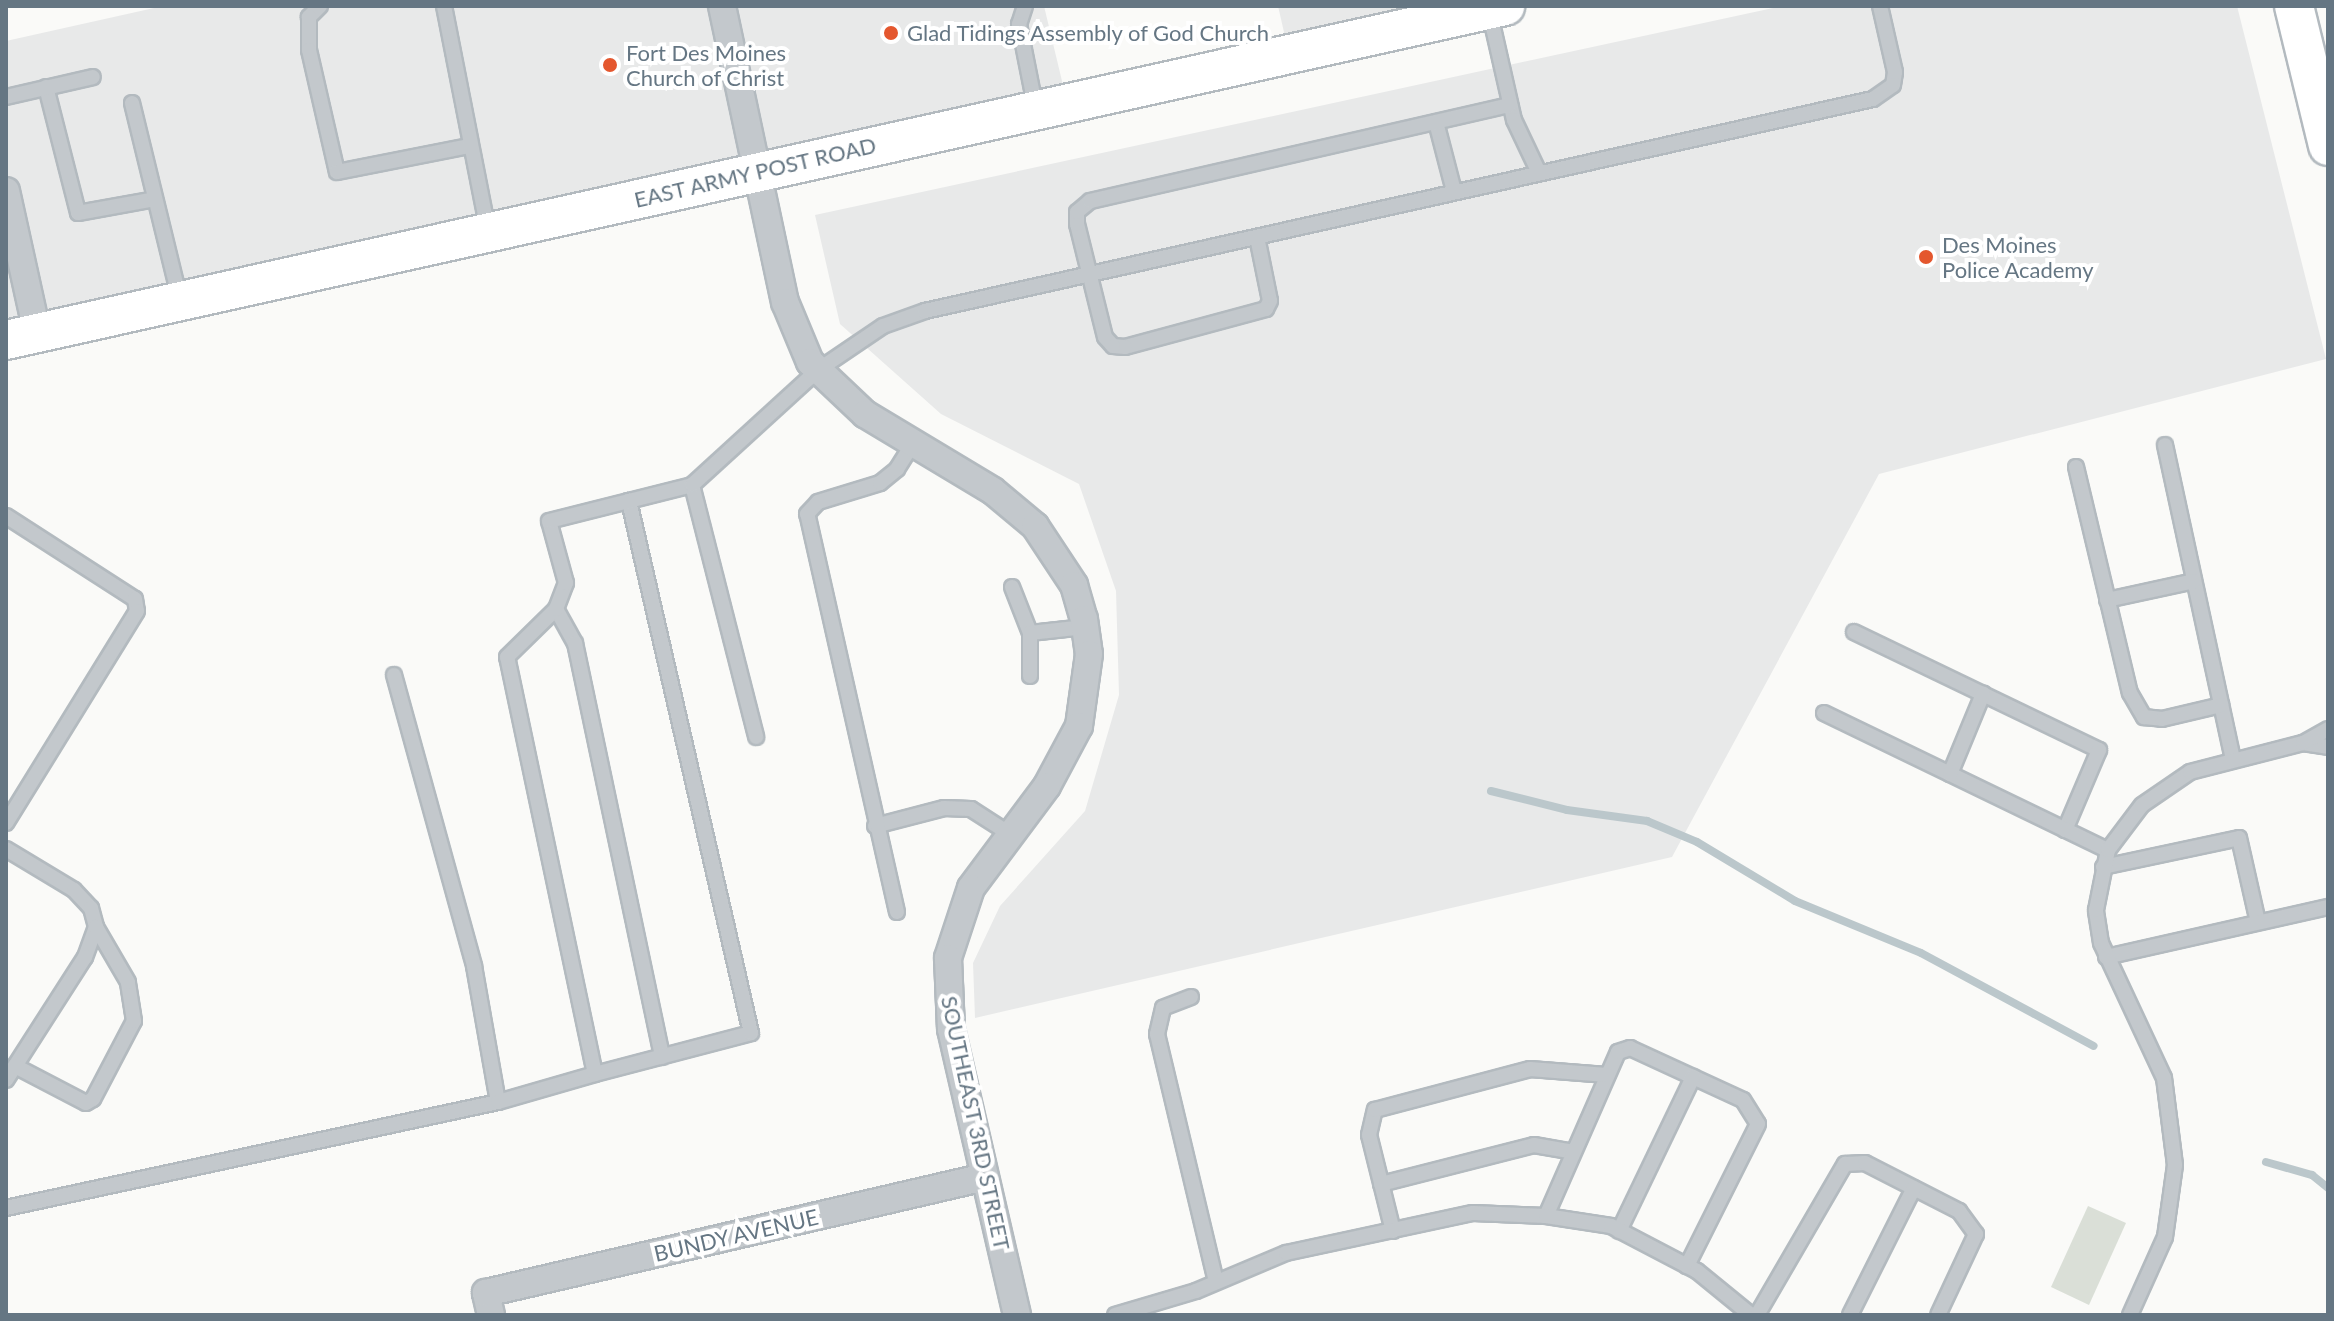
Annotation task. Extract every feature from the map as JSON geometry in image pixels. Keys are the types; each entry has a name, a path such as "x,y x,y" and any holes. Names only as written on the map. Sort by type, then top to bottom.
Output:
{"main road":[{"path":"2294,6 2318,57 2327,138"},
{"name":"EAST ARMY POST ROAD","path":"22,336 1494,7"}],"street":[{"name":"SOUTHEAST 3RD STREET","path":"722,6 785,302 795,334 818,370 865,414 1009,502 1035,526 1074,585 1085,627 1087,692 1079,726 1061,765 971,888 948,958 951,1029 1017,1315"},
{"path":"6,191 22,336"},
{"name":"BUNDY AVENUE","path":"489,1304 985,1177"}],"lane":[{"path":"320,6 309,17 309,50 337,172 470,146"},
{"path":"444,6 488,232"},
{"path":"1025,6 1019,24 1036,110"},
{"path":"595,1074 507,657 556,609 566,583 549,521 692,485 818,370 883,326 925,311 1873,99 1893,85 1895,72 1880,6"},
{"path":"1494,7 1510,105 1539,173"},
{"path":"6,97 93,77"},
{"path":"46,87 78,213 155,199"},
{"path":"132,103 180,301"},
{"path":"1257,237 1270,301 1266,309 1125,347 1113,346 1105,337 1088,275 1077,212 1090,201 1510,105"},
{"path":"1436,122 1454,191"},
{"path":"897,912 875,826 807,514 818,502 880,483 897,469 913,443"},
{"path":"2165,445 2233,759"},
{"path":"2076,467 2130,693 2144,717 2162,719 2221,705"},
{"path":"692,485 756,737"},
{"path":"6,1208 498,1102 751,1033 629,501"},
{"path":"6,516 135,599 137,611 6,823"},
{"path":"2107,600 2194,581"},
{"path":"1012,587 1030,633 1030,676"},
{"path":"556,609 575,643 662,1057"},
{"path":"1030,633 1085,627"},
{"path":"1854,632 2099,750 2065,830"},
{"path":"394,675 474,966 498,1102"},
{"path":"1950,774 1983,694"},
{"path":"1824,713 2108,850"},
{"path":"2130,1315 2168,1222 2175,1165 2173,1120 2149,1036 2106,957 2096,910 2108,850 2163,788 2190,772 2303,743 2328,729"},
{"path":"2303,743 2328,747"},
{"path":"875,826 944,808 971,809 1010,834"},
{"path":"2103,867 2239,838 2258,922"},
{"path":"6,849 74,890 91,908 96,927 128,982 134,1021 93,1099 86,1103 15,1066"},
{"path":"2106,957 2328,907"},
{"path":"6,1080 85,957 96,927"},
{"path":"1191,997 1163,1008 1157,1034 1216,1282"},
{"path":"1546,1216 1618,1052 1630,1048 1743,1100 1758,1124 1687,1266"},
{"path":"1393,1231 1369,1135 1375,1110 1530,1069 1607,1075"},
{"path":"1619,1231 1693,1077"},
{"path":"1381,1184 1534,1145 1573,1152"},
{"path":"1757,1315 1845,1164 1865,1163 1959,1211 1976,1234 1938,1315"},
{"path":"1850,1315 1914,1188"},
{"path":"1115,1315 1216,1282 1286,1253 1473,1213 1546,1216 1619,1231 1687,1266 1751,1315"}],"shaded area":[{"path":"163,6 1044,6 1068,106 6,339 6,41"},
{"path":"1278,6 1488,6 1289,54"},
{"path":"1782,6 2237,6 2326,359 1879,474 1672,857 975,1018 973,963 1000,906 1085,811 1119,695 1116,591 1079,484 941,414 840,324 815,215"},
{"path":"2088,1206 2126,1223 2089,1305 2051,1287"}],"waterway":[{"path":"1491,791 1567,810 1647,821 1697,842 1795,901 1921,953 2094,1046"},
{"path":"2266,1162 2312,1175 2328,1188"}],"place":[{"name":"Glad Tidings Assembly of God Church","path":"891,33"},
{"name":"Fort Des Moines Church of Christ","path":"610,65"},
{"name":"Des Moines Police Academy","path":"1926,257"}]}
